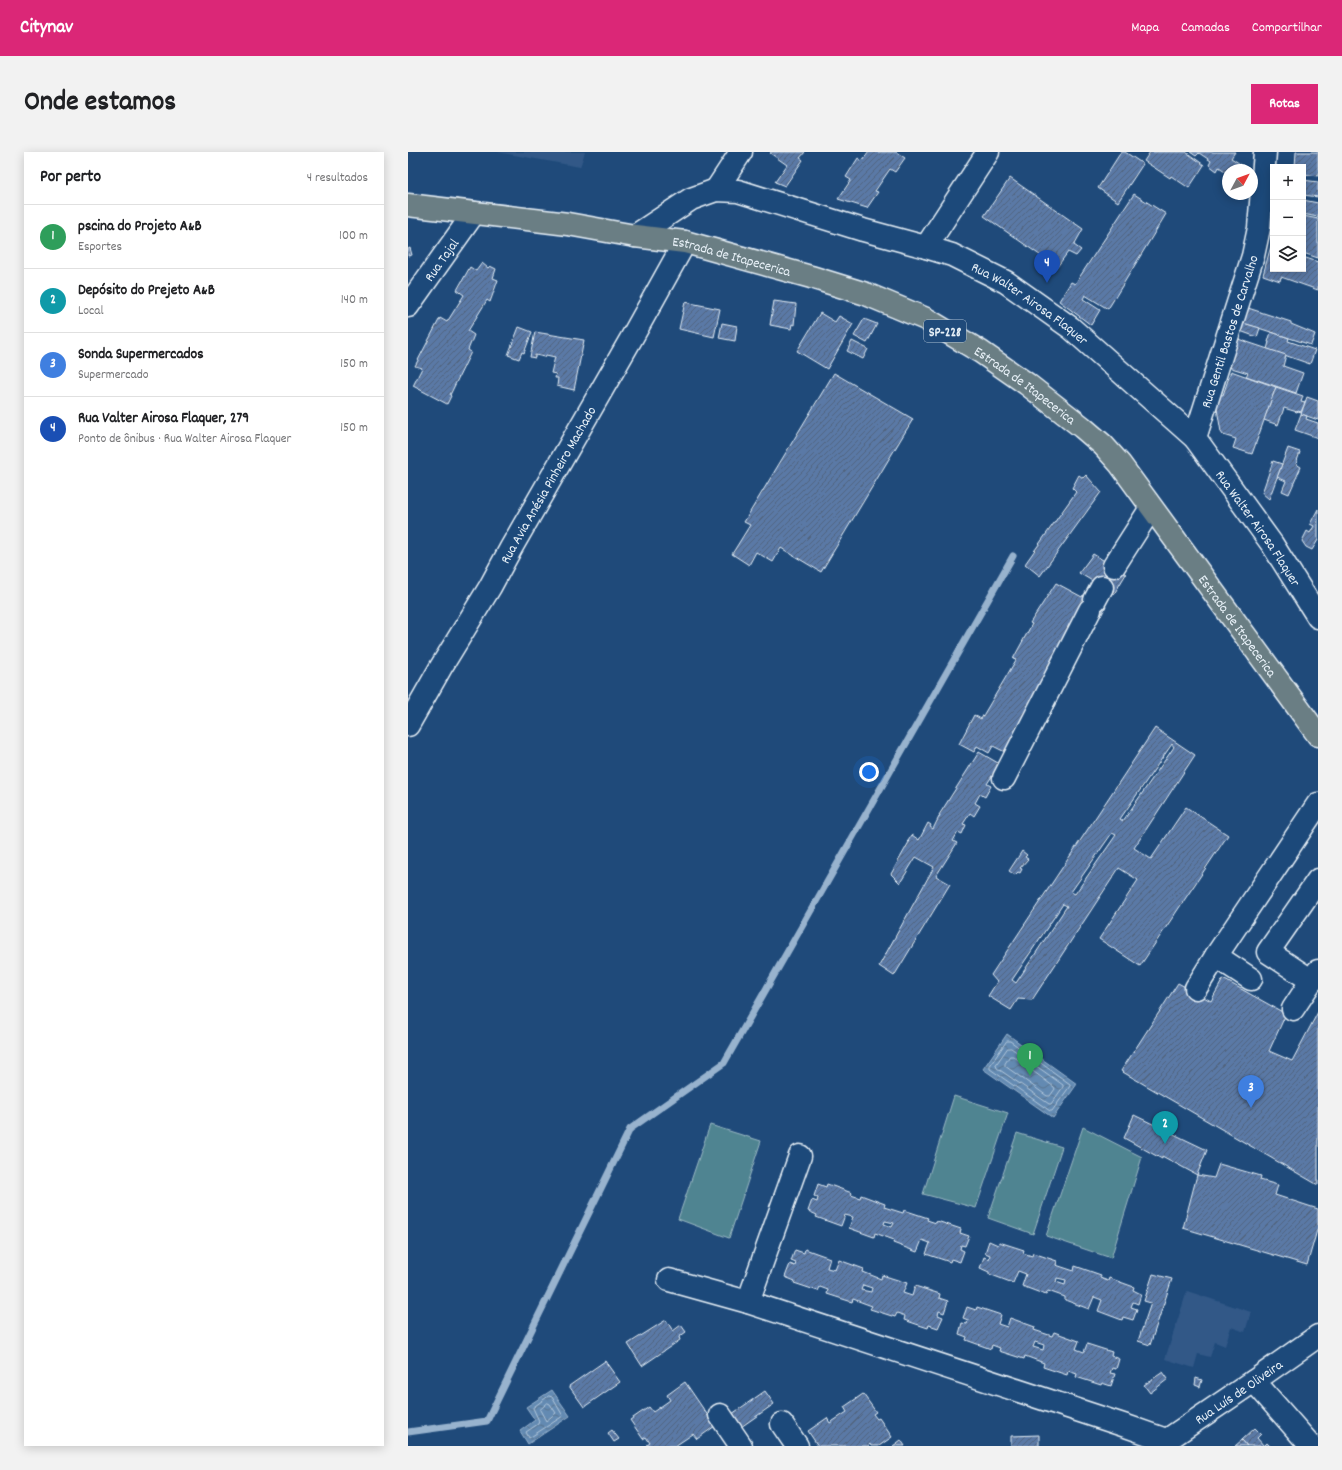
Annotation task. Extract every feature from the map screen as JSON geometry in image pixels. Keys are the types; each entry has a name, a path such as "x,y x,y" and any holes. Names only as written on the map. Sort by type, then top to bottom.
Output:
{"main road":[{"name":"Estrada de Itapecerica","path":"408,205 568,224 635,236 685,242 866,294 926,319 980,352 1027,384 1103,445 1120,464 1318,735"}],"street":[{"path":"716,190 741,152"},
{"path":"926,247 988,152"},
{"name":"Rua Gentil Bastos de Carvalho","path":"1196,438 1253,256 1259,228 1265,152"},
{"name":"Rua Walter Airosa Flaquer","path":"635,236 691,199 716,190 738,191 863,230 952,255 1006,282 1065,323 1196,438 1272,544 1318,617"},
{"name":"Rua Tajal","path":"408,306 474,213"},
{"name":"Rua Avia Anésia Pinheiro Machado","path":"408,725 441,667 490,587 685,242"},
{"path":"1114,566 1151,508"},
{"path":"1004,778 1095,599"},
{"path":"1196,988 1318,804"},
{"path":"1293,1009 1315,976 1268,952 1318,880"},
{"path":"1216,956 1251,979"},
{"path":"748,1302 800,1156"},
{"path":"669,1280 748,1302 1126,1426 1162,1443"},
{"name":"Rua Luís de Oliveira","path":"1162,1443 1318,1336"},
{"path":"1254,1381 1311,1446"},
{"path":"720,1415 741,1446"},
{"path":"782,1424 797,1446"}],"shaded area":[{"path":"497,152 585,152 580,167"},
{"path":"1187,1291 1251,1312 1245,1332 1231,1327 1225,1346 1215,1342 1210,1357 1198,1354 1194,1368 1165,1359"}],"green space":[{"path":"954,1096 1008,1113 976,1208 923,1194"},
{"path":"710,1125 761,1141 729,1238 678,1219"},
{"path":"1083,1127 1142,1157 1111,1258 1046,1236"},
{"path":"1017,1133 1062,1147 1033,1234 988,1218"}],"water":[{"path":"1007,1034 1077,1084 1053,1118 983,1069"},
{"path":"552,1390 570,1416 528,1444 520,1431 535,1420 526,1407"}],"building":[{"path":"805,152 800,158 803,160 785,186 775,182 787,165 770,153"},
{"path":"869,152 896,152 905,158 895,172 890,169 875,191 878,192 867,208 838,199 851,180 846,177 858,158 862,161"},
{"path":"1121,152 1125,152 1143,164 1118,202 1098,188"},
{"path":"1150,152 1186,152 1204,165 1189,188 1171,176 1170,178 1144,161"},
{"path":"1190,152 1235,152 1231,158 1240,164 1222,164 1222,169 1219,167 1217,171 1209,165 1211,161 1199,153 1196,156"},
{"path":"1296,152 1318,152 1318,176 1306,174 1306,164 1295,164"},
{"path":"1010,178 1083,229 1074,245 1081,250 1076,256 1068,252 1057,267 984,216"},
{"path":"1306,180 1318,182 1318,197 1306,195"},
{"path":"1134,194 1166,214 1108,309 1085,295 1083,299 1100,310 1091,325 1059,301 1071,282 1075,284"},
{"path":"1306,201 1318,203 1318,217 1306,215"},
{"path":"1306,217 1318,219 1318,258 1306,254"},
{"path":"410,248 412,255 408,256 408,249"},
{"path":"1270,249 1270,272 1306,272 1306,258 1318,262 1318,290 1281,277 1280,281 1263,275"},
{"path":"482,263 488,268 490,266 496,269 493,278 498,280 490,302 487,300 468,331 474,335 468,350 471,352 447,404 413,386 422,368 415,366 440,318 447,322 464,295 457,290 470,267 476,271"},
{"path":"774,301 796,304 794,325 792,324 791,329 770,325"},
{"path":"685,302 720,309 714,337 679,329"},
{"path":"1248,308 1291,322 1291,324 1315,334 1311,345 1243,323"},
{"path":"820,313 835,322 839,316 853,324 827,369 797,351"},
{"path":"864,319 877,324 867,343 854,336"},
{"path":"722,323 737,326 735,341 719,338"},
{"path":"1243,323 1260,328 1257,337 1240,331"},
{"path":"519,327 532,332 524,353 522,352 519,359 508,355"},
{"path":"535,332 584,340 574,390 557,386 558,378 555,378 556,374 551,373 555,357 535,355 535,358 530,357"},
{"path":"1271,332 1289,338 1288,341 1315,350 1310,364 1267,349"},
{"path":"1238,339 1286,355 1283,366 1303,373 1296,393 1246,376 1248,373 1228,367"},
{"path":"852,341 868,349 863,359 847,351"},
{"path":"1231,371 1276,387 1252,454 1233,448 1236,439 1223,435 1221,432 1216,403 1219,394 1223,395"},
{"path":"834,373 913,419 821,572 781,548 773,562 756,552 749,565 732,554 750,525 744,522"},
{"path":"1276,387 1303,396 1301,402 1305,403 1301,412 1284,408 1278,425 1264,420"},
{"path":"1307,397 1318,401 1318,420 1301,414"},
{"path":"1301,414 1307,416 1306,419 1318,423 1318,438 1295,430"},
{"path":"1288,448 1300,452 1296,464 1301,467 1289,494 1282,491 1286,481 1277,477"},
{"path":"1273,461 1282,464 1269,499 1262,493"},
{"path":"1079,475 1083,478 1086,475 1101,492 1040,576 1025,564 1076,492 1072,488"},
{"path":"1318,509 1318,540 1312,550 1306,547 1302,541 1307,531 1310,533 1314,526 1310,524"},
{"path":"1093,554 1126,574 1114,594 1079,573"},
{"path":"1056,583 1082,597 1083,595 1106,606 1101,616 1088,609 1011,755 993,746 989,753 977,746 974,752 959,744 974,715 981,719 1016,660 1013,659 1032,624 1030,623"},
{"path":"1155,728 1195,755 1134,848 1151,859 1186,807 1228,835 1140,966 1099,939 1138,880 1119,868 1032,1000 1018,999 1011,1010 988,996 997,982 991,975","holes":["1172,744 1174,747 1123,821 1120,819","1112,833 1116,835 1075,894 1071,892","1063,904 1067,906 1016,983 1012,980"]},
{"path":"979,752 998,763 997,765 1002,768 996,778 992,776 987,784 991,786 985,797 980,794 975,803 980,806 974,816 970,813 963,824 966,825 962,834 958,832 953,841 957,843 936,876 950,884 894,976 879,966 934,867 916,857 900,883 891,874 912,835 919,840 928,823 933,829 939,815"},
{"path":"1022,851 1027,855 1025,857 1028,859 1020,868 1022,869 1020,873 1018,872 1015,875 1009,871"},
{"path":"1223,979 1286,1014 1269,1051 1292,1061 1318,1012 1318,1185 1121,1071 1178,983 1211,1001"},
{"path":"1134,1115 1207,1150 1197,1175 1162,1156 1162,1159 1124,1138"},
{"path":"1219,1164 1261,1176 1260,1180 1278,1185 1275,1195 1318,1209 1318,1227 1307,1265 1183,1228 1197,1175 1214,1178"},
{"path":"818,1184 826,1187 827,1184 852,1193 851,1195 860,1198 861,1195 885,1204 884,1207 903,1213 904,1210 928,1218 927,1220 936,1223 937,1221 961,1229 960,1233 969,1236 965,1246 961,1245 960,1249 964,1251 960,1262 951,1259 950,1262 926,1254 930,1243 922,1240 917,1252 893,1243 894,1240 875,1233 874,1237 849,1228 853,1217 845,1215 841,1226 816,1217 817,1215 808,1211 812,1200 817,1202 818,1198 814,1196","holes":["885,1221 894,1223 892,1227 884,1224"]},
{"path":"989,1241 998,1245 999,1242 1024,1250 1023,1253 1032,1256 1033,1253 1057,1261 1056,1265 1074,1271 1075,1266 1101,1275 1100,1278 1108,1281 1109,1278 1134,1287 1133,1290 1141,1294 1138,1304 1133,1302 1131,1307 1137,1309 1133,1320 1123,1317 1122,1320 1098,1311 1102,1300 1094,1297 1089,1309 1065,1300 1065,1297 1048,1291 1046,1295 1022,1286 1026,1274 1018,1271 1013,1283 989,1274 989,1272 980,1268 984,1257 989,1259 990,1255 985,1253","holes":["1057,1278 1066,1280 1065,1285 1056,1282"]},
{"path":"805,1249 830,1258 827,1268 835,1270 839,1260 864,1269 863,1272 881,1279 882,1275 907,1283 903,1293 912,1296 915,1286 940,1294 939,1298 948,1301 944,1313 939,1311 938,1315 943,1317 938,1328 929,1325 928,1328 904,1320 905,1316 897,1313 895,1317 870,1309 872,1306 853,1299 852,1302 827,1294 828,1290 820,1287 818,1291 794,1283 795,1281 785,1277 790,1264 795,1266 796,1263 791,1261 795,1250 804,1253","holes":["863,1285 872,1288 871,1292 861,1290"]},
{"path":"1153,1274 1172,1279 1150,1345 1138,1341 1151,1303 1144,1301"},
{"path":"967,1307 976,1310 977,1307 1001,1315 998,1324 1007,1327 1010,1318 1035,1327 1034,1330 1052,1336 1054,1332 1079,1341 1076,1349 1084,1352 1087,1344 1112,1352 1111,1356 1119,1359 1116,1369 1112,1368 1110,1373 1115,1374 1111,1386 1102,1383 1101,1385 1076,1377 1077,1374 1068,1371 1067,1375 1043,1367 1044,1363 1025,1356 1024,1359 999,1351 1000,1348 992,1345 991,1349 966,1340 967,1337 959,1334 962,1323 967,1324 968,1320 963,1318","holes":["1035,1342 1044,1345 1043,1350 1033,1347"]},
{"path":"666,1320 673,1331 681,1325 686,1332 679,1337 680,1340 642,1366 628,1344"},
{"path":"605,1361 620,1382 584,1407 569,1386"},
{"path":"1163,1372 1168,1379 1150,1393 1144,1385"},
{"path":"1196,1378 1202,1380 1200,1387 1195,1385"},
{"path":"685,1382 715,1426 697,1439 693,1434 675,1446 648,1446 647,1445 650,1443 646,1437 643,1439 630,1420 649,1407 653,1412 670,1400 667,1395"},
{"path":"765,1391 774,1404 741,1427 732,1414"},
{"path":"863,1394 876,1412 873,1414 877,1419 879,1418 892,1437 879,1446 871,1446 870,1444 868,1446 818,1446 808,1431 827,1418 830,1423 847,1412 844,1407"},
{"path":"1255,1428 1261,1434 1257,1438 1264,1446 1247,1446 1242,1440"},
{"path":"612,1430 619,1439 614,1442 608,1433"},
{"path":"1039,1435 1039,1446 1011,1446 1011,1436"},
{"path":"901,1440 905,1446 893,1446"},
{"path":"1242,1440 1247,1446 1235,1446"}],"waterway":[{"path":"408,1432 487,1421 630,1129 724,1063 1013,556"}],"place":[{"name":"Rua Valter Airosa Flaquer, 279","path":"1047,283"},
{"name":"pscina do Projeto A&B","path":"1030,1076"},
{"name":"Sonda Supermercados","path":"1251,1108"},
{"name":"Depósito do Prejeto A&B","path":"1165,1144"}]}
